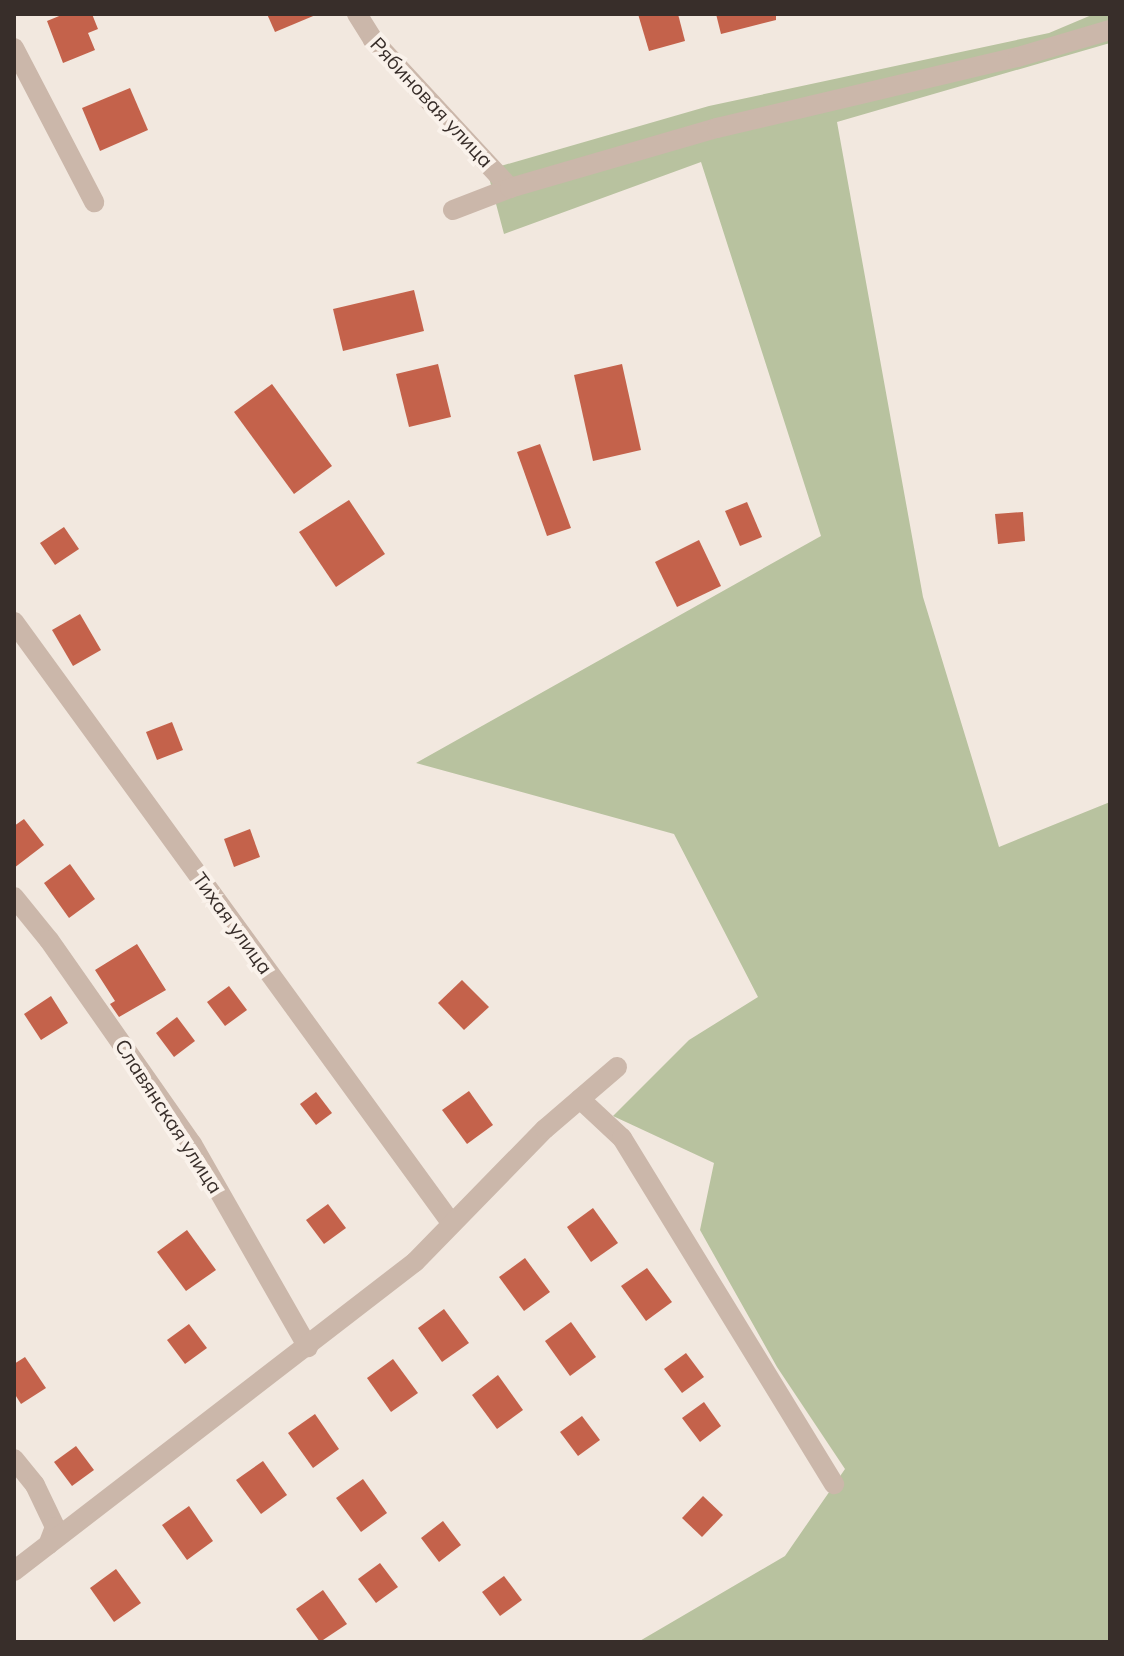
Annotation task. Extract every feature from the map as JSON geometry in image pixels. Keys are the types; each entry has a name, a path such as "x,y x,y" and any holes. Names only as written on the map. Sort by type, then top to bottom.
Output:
{"street":[{"name":"Рябиновая улица","path":"357,14 373,40 510,188"},
{"path":"453,210 510,188 717,128 1018,57 1110,30"},
{"path":"14,48 94,202"},
{"name":"Тихая улица","path":"14,622 452,1224"},
{"name":"Славянская улица","path":"14,897 49,940 192,1144 308,1347"},
{"path":"14,1571 415,1262 545,1129 617,1067"},
{"path":"580,1099 622,1138 834,1484"},
{"path":"14,1459 35,1485 55,1527 48,1545"}],"green space":[{"path":"1094,14 1110,14 1110,43 837,122 923,597 999,847 1110,802 1110,1642 638,1642 785,1556 845,1469 777,1367 700,1230 714,1163 613,1116 689,1040 758,997 674,834 416,763 821,536 701,162 504,234 487,170 709,106 1049,33"}],"building":[{"path":"64,14 92,14 98,29 88,33 95,50 63,63 47,21"},
{"path":"267,14 318,14 275,32"},
{"path":"638,14 678,14 685,41 649,51"},
{"path":"716,14 776,14 776,20 721,34"},
{"path":"130,88 148,130 100,151 82,108"},
{"path":"414,290 424,331 343,351 333,309"},
{"path":"438,364 451,417 409,427 396,374"},
{"path":"622,364 641,450 593,461 574,375"},
{"path":"272,384 332,466 294,494 234,412"},
{"path":"540,444 571,528 547,536 517,452"},
{"path":"349,500 385,554 336,587 299,532"},
{"path":"747,502 762,537 740,546 725,511"},
{"path":"1023,512 1025,541 998,544 995,514"},
{"path":"64,527 79,549 55,565 40,543"},
{"path":"699,540 721,586 677,607 655,562"},
{"path":"80,614 101,650 73,666 52,630"},
{"path":"172,722 183,750 157,760 146,732"},
{"path":"24,819 44,845 14,868 14,826"},
{"path":"250,829 260,857 234,867 224,839"},
{"path":"70,864 95,899 69,918 44,883"},
{"path":"137,944 166,990 119,1017 110,1004 115,1001 95,970"},
{"path":"462,980 489,1007 464,1030 438,1003"},
{"path":"229,986 247,1010 225,1026 207,1002"},
{"path":"51,996 68,1023 41,1040 24,1014"},
{"path":"177,1017 195,1041 174,1057 156,1033"},
{"path":"469,1091 493,1125 467,1144 442,1110"},
{"path":"316,1092 332,1113 316,1125 300,1104"},
{"path":"328,1204 346,1228 324,1244 306,1220"},
{"path":"593,1208 618,1243 591,1262 567,1227"},
{"path":"187,1230 216,1270 186,1291 157,1252"},
{"path":"525,1258 550,1292 524,1311 499,1277"},
{"path":"647,1268 672,1302 646,1321 621,1286"},
{"path":"444,1309 469,1343 442,1362 418,1328"},
{"path":"571,1322 596,1357 570,1376 545,1341"},
{"path":"189,1324 207,1348 185,1364 167,1340"},
{"path":"686,1353 704,1377 682,1393 664,1369"},
{"path":"25,1357 46,1388 21,1404 14,1393 14,1364"},
{"path":"393,1359 418,1393 391,1412 367,1378"},
{"path":"498,1375 523,1410 497,1429 472,1395"},
{"path":"704,1402 721,1426 700,1442 682,1418"},
{"path":"315,1414 339,1449 313,1468 288,1433"},
{"path":"582,1416 600,1440 578,1456 560,1432"},
{"path":"76,1446 94,1470 72,1486 54,1462"},
{"path":"263,1461 287,1495 261,1514 236,1480"},
{"path":"363,1479 387,1513 361,1532 336,1498"},
{"path":"703,1496 723,1515 702,1537 682,1518"},
{"path":"189,1506 213,1541 187,1560 162,1525"},
{"path":"443,1521 461,1545 439,1562 421,1538"},
{"path":"380,1563 398,1587 376,1603 358,1579"},
{"path":"116,1569 141,1603 114,1622 90,1588"},
{"path":"504,1576 522,1600 500,1616 482,1592"},
{"path":"323,1590 347,1624 320,1642 296,1609"}]}
